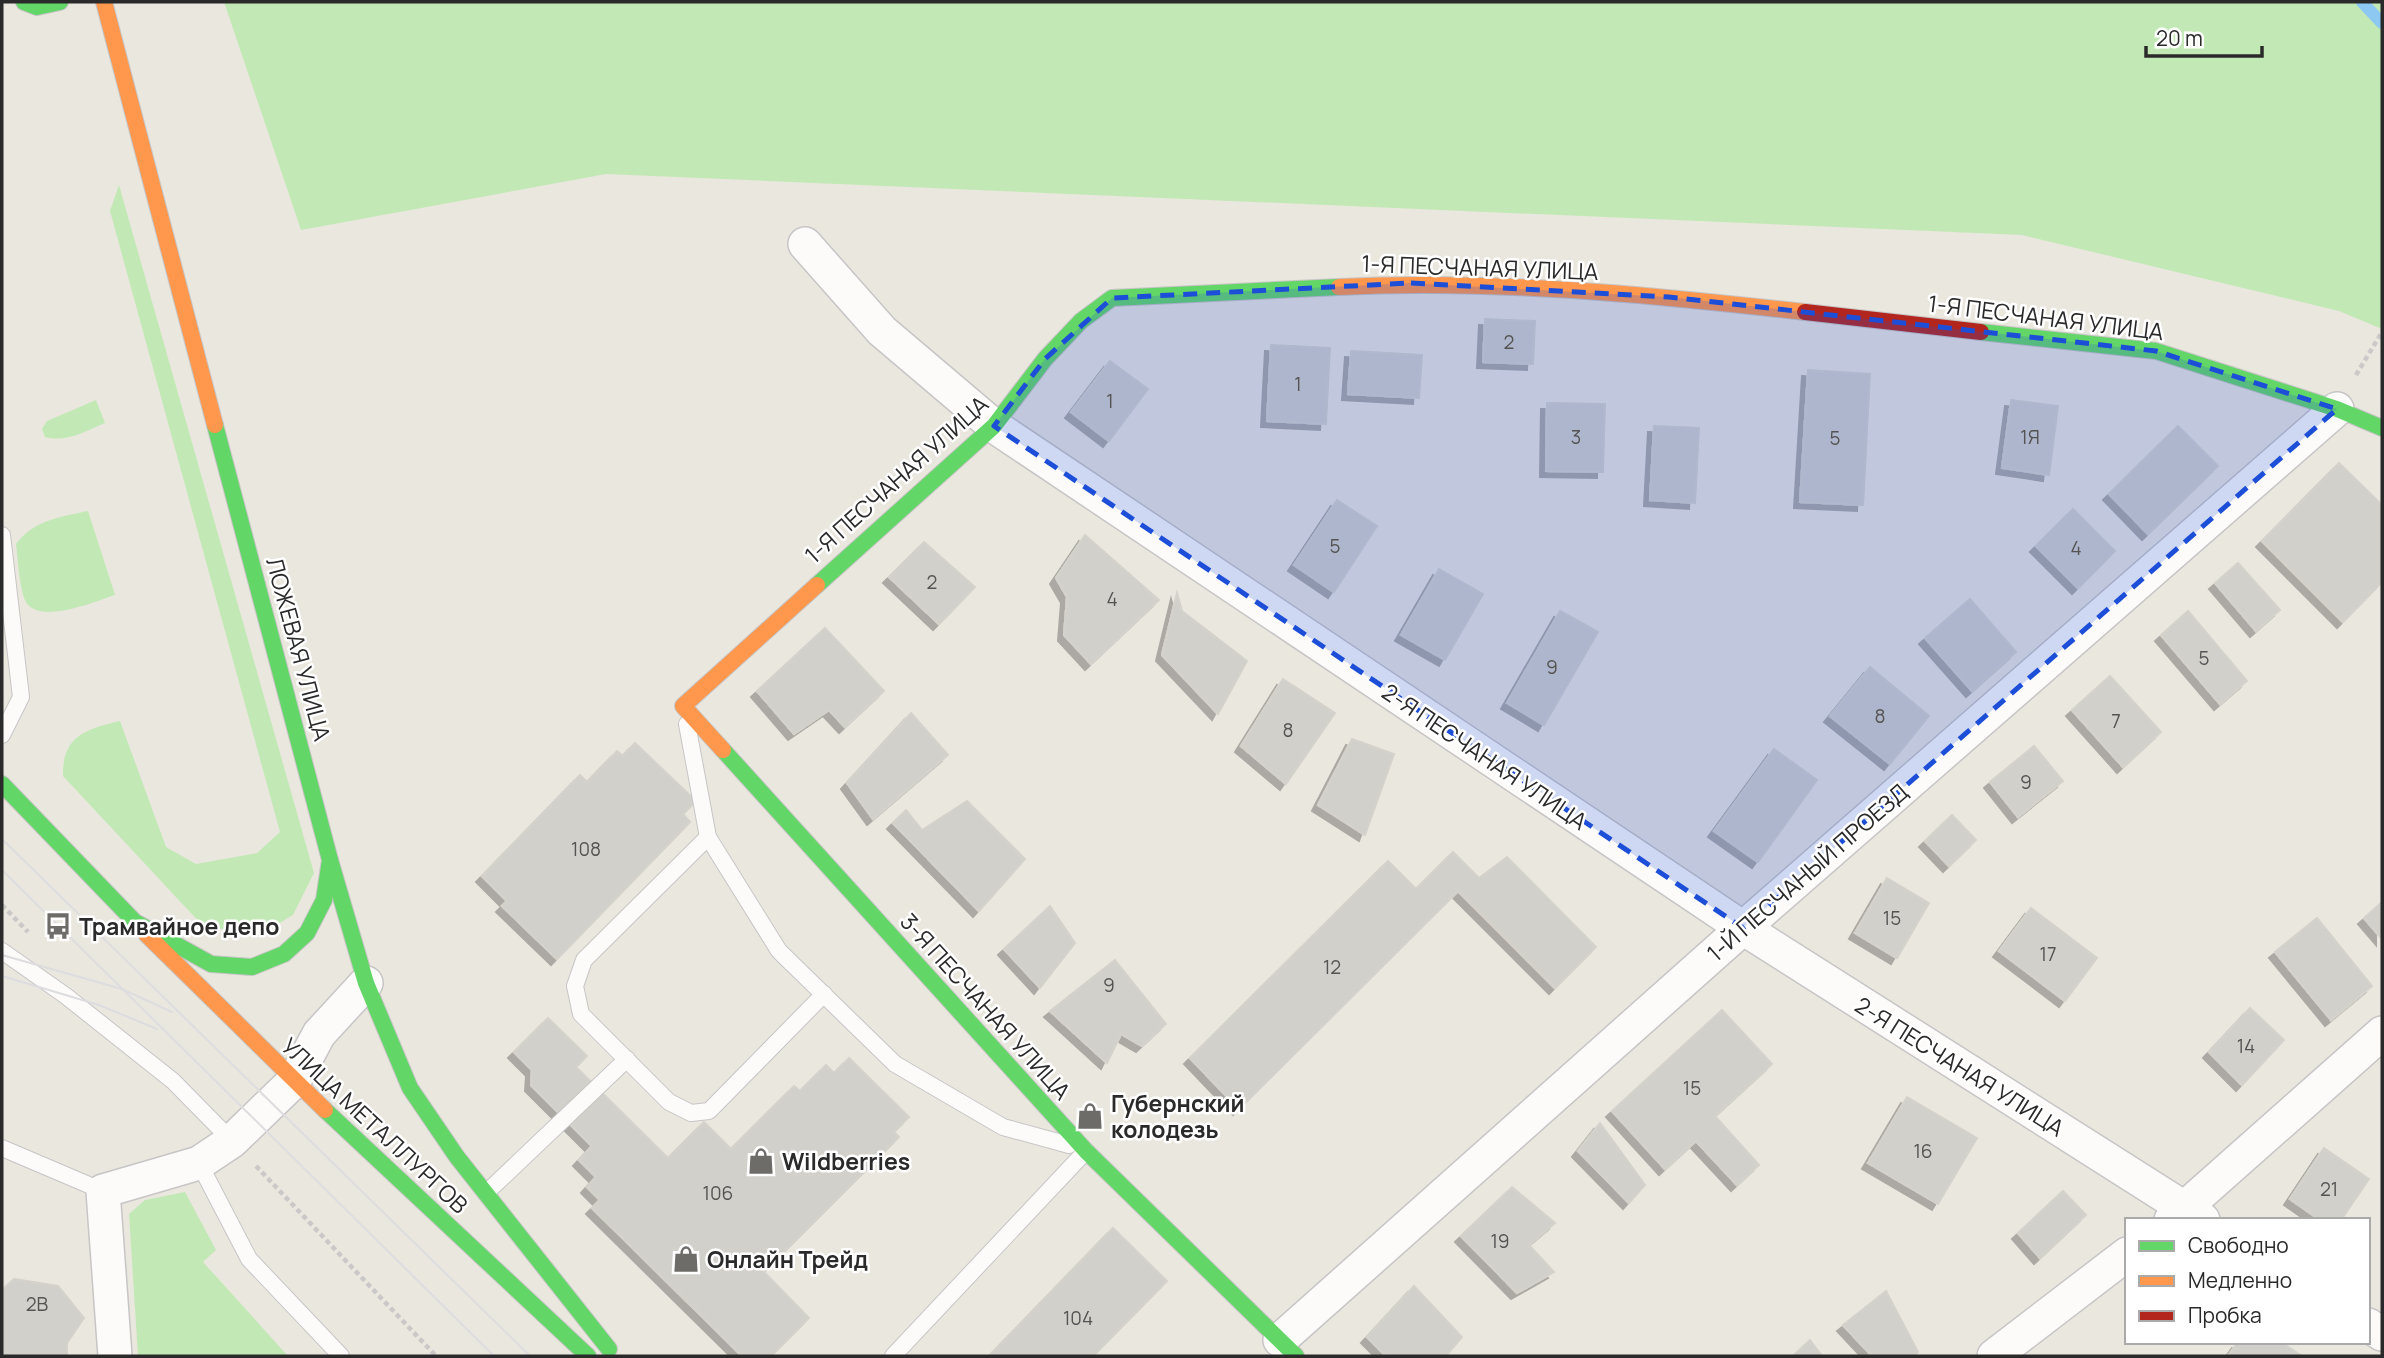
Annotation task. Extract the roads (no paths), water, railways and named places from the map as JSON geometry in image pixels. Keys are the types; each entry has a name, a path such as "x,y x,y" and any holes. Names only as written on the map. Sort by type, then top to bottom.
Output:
{"street":[{"path":"24,2 28,6 47,7 60,2"},
{"name":"ЛОЖЕВАЯ УЛИЦА","path":"2,784 135,922 211,964 252,967 285,954 307,933 324,900 330,860 104,2"},
{"name":"2-Я ПЕСЧАНАЯ УЛИЦА","path":"805,244 882,331 994,426 1743,928 2186,1216"},
{"name":"1-Я ПЕСЧАНАЯ УЛИЦА","path":"683,706 770,624 994,426 1045,359 1081,321 1112,298 1411,283 1669,297 2156,351 2337,409 2382,428"},
{"name":"1-Й ПЕСЧАНЫЙ ПРОЕЗД","path":"1288,1348 1743,928 2337,409"},
{"name":"3-Я ПЕСЧАНАЯ УЛИЦА","path":"683,706 1085,1151 1288,1348"},
{"name":"УЛИЦА МЕТАЛЛУРГОВ","path":"330,860 366,983 410,1087 486,1193 614,1356"},
{"name":"УЛИЦА МЕТАЛЛУРГОВ","path":"135,922 293,1080 588,1356"},
{"path":"115,1356 103,1191 199,1163 232,1141 293,1080 318,1034 366,983"},
{"path":"2186,1216 2382,1033"},
{"path":"1994,1356 2125,1256"}],"lane":[{"path":"2,535 21,697 2,735"},
{"path":"683,706 708,837 779,951 895,1064 1003,1127 1085,1151 893,1356"},
{"path":"708,837 584,960 575,986 581,1014 669,1102 691,1113 709,1111 824,994"},
{"path":"2,951 66,996 173,1082 232,1141"},
{"path":"486,1193 627,1059"},
{"path":"2,1147 103,1191"},
{"path":"199,1163 249,1259 341,1356"}],"waterway":[{"path":"2362,2 2382,23"}],"tram line":[{"path":"2,839 530,1356"},
{"path":"2,870 494,1356"},
{"path":"2,955 122,989 172,1012"},
{"path":"2,976 99,1005 157,1029"}],"place":[{"name":"Трамвайное депо","path":"58,926"},
{"name":"Губернский колодезь","path":"1090,1116"},
{"name":"Wildberries","path":"761,1161"},
{"name":"Онлайн Трейд","path":"686,1259"}]}
